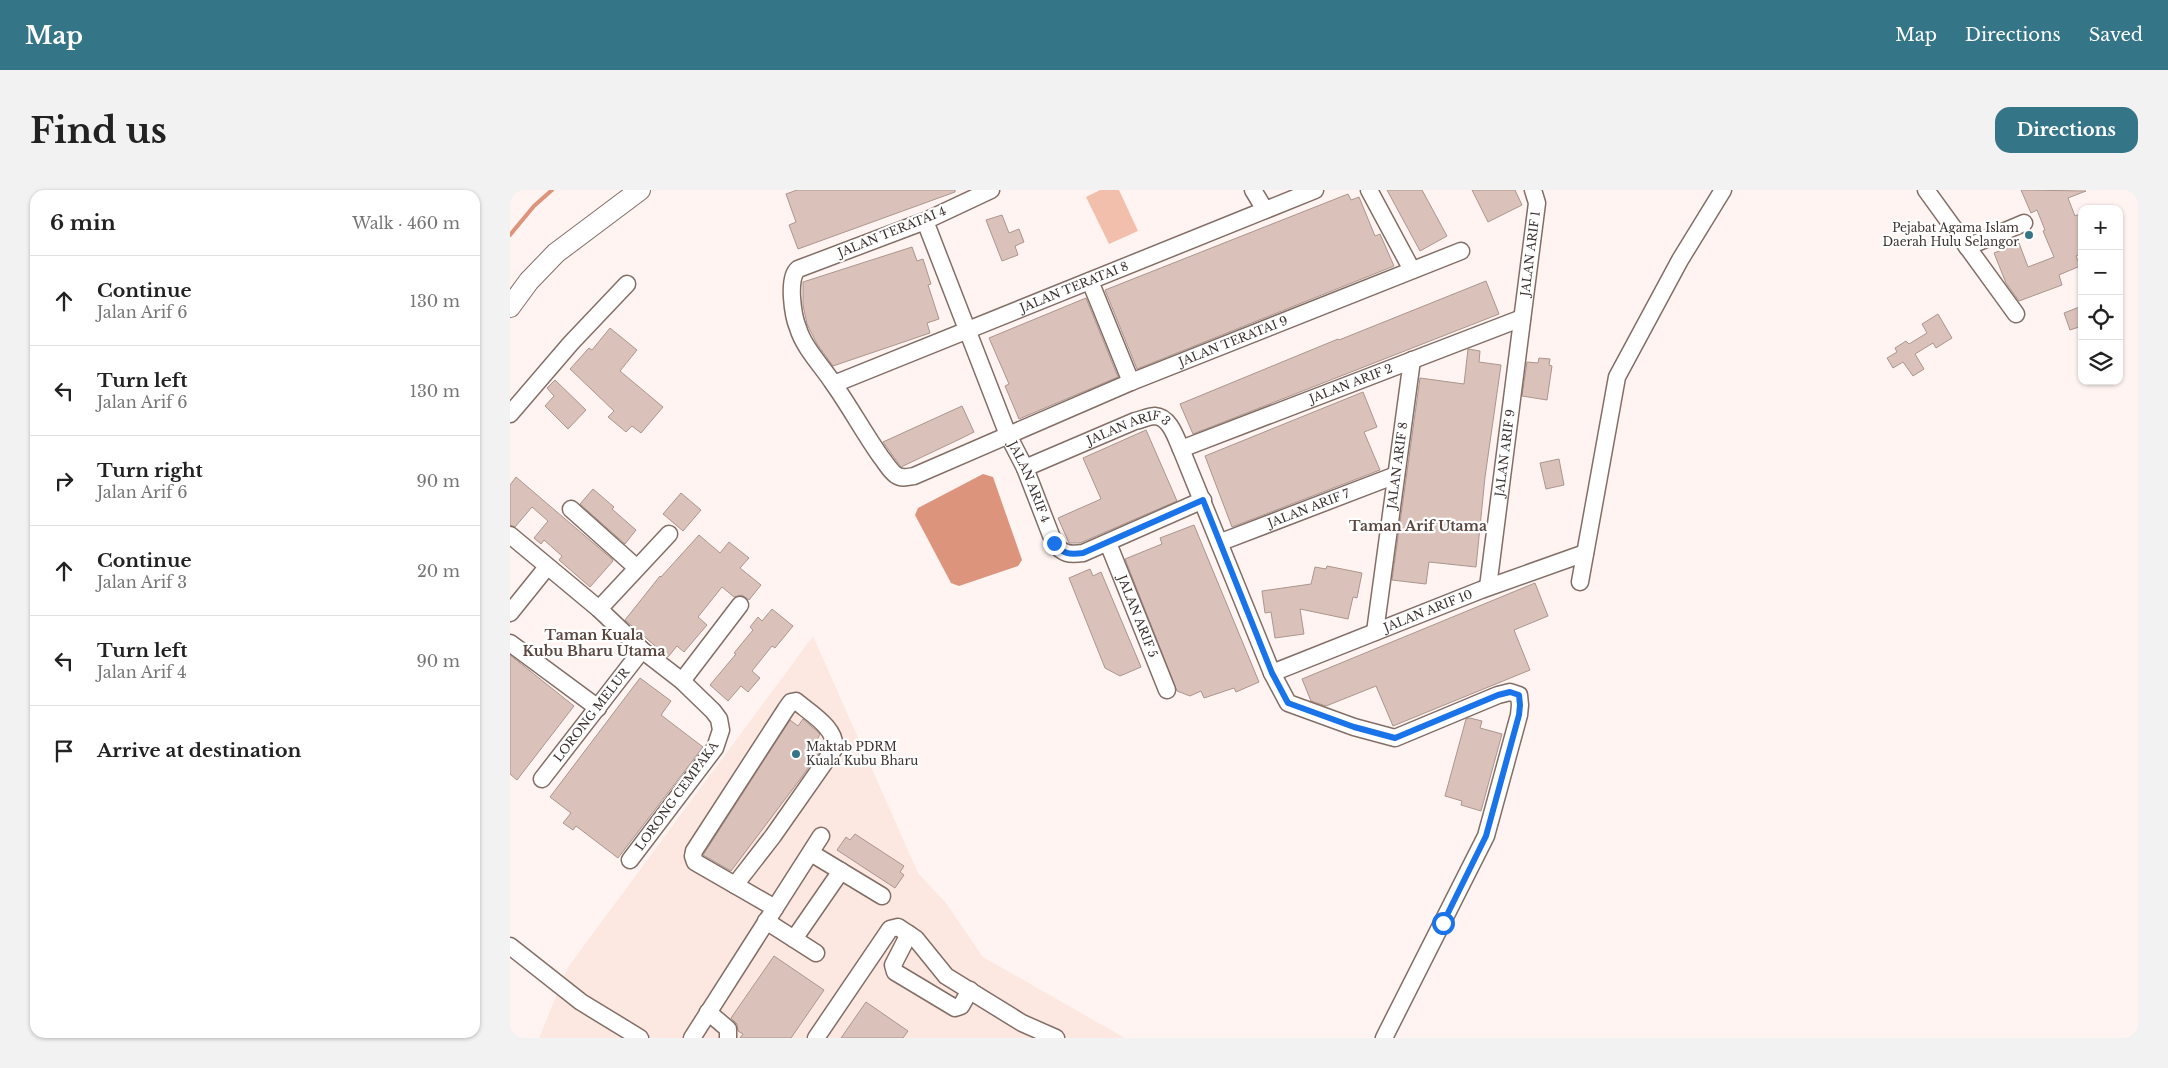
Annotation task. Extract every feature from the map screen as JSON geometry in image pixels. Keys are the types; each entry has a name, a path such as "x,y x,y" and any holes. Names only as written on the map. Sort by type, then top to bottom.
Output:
{"main road":[{"path":"510,307 529,281 556,253 640,190"}],"street":[{"name":"JALAN TERATAI 4","path":"834,384 804,341 798,329 792,281 793,273 798,269 925,221 991,190"},
{"path":"1253,190 1265,210"},
{"name":"JALAN TERATAI 8","path":"834,384 1315,190"},
{"path":"1369,190 1412,270"},
{"name":"JALAN ARIF 1","path":"1522,318 1537,203 1533,190"},
{"path":"1580,582 1617,377 1680,260 1724,190"},
{"path":"1926,190 2016,314"},
{"name":"JALAN ARIF 4","path":"925,221 1008,436 1025,468 1054,543 1061,552 1072,555 1083,553 1203,500"},
{"path":"1968,247 2024,223"},
{"name":"JALAN TERATAI 9","path":"834,384 869,440 897,476 904,478 914,476 1131,382 1461,251"},
{"path":"1090,280 1131,382"},
{"path":"510,414 571,343 627,284"},
{"name":"JALAN ARIF 2","path":"1182,449 1522,318"},
{"name":"JALAN ARIF 9","path":"1488,587 1522,318"},
{"name":"JALAN ARIF 8","path":"1375,632 1412,360"},
{"name":"JALAN ARIF 3","path":"1025,468 1135,421 1154,416 1163,419 1170,427 1182,449 1272,673 1288,703 1354,727 1395,738 1498,695 1510,692 1519,695 1519,715 1486,836 1384,1038"},
{"name":"JALAN ARIF 7","path":"1220,542 1396,475"},
{"path":"572,509 637,568"},
{"path":"599,609 669,534"},
{"path":"510,535 599,609 642,650 682,681 740,605"},
{"name":"JALAN ARIF 5","path":"1108,543 1167,690"},
{"name":"JALAN ARIF 10","path":"1272,673 1488,587 1585,553"},
{"path":"510,613 547,567"},
{"path":"510,643 598,708"},
{"name":"LORONG MELUR","path":"542,779 642,650"},
{"name":"LORONG CEMPAKA","path":"630,860 715,748 721,730 719,719 713,711 682,681"},
{"path":"735,885 773,836 834,749 835,742 831,732 796,701 792,702 786,709 692,856 695,862 735,885 771,915 794,939 816,953"},
{"path":"692,1038 821,836"},
{"path":"811,853 882,896"},
{"path":"794,939 841,871"},
{"path":"816,1038 890,929 898,927 916,939 946,976 1027,1026 1056,1038"},
{"path":"908,934 893,965 895,972 955,1008 962,1006 970,990"},
{"path":"510,946 581,1002 640,1038"},
{"path":"708,1012 728,1030 728,1038"}],"shaded area":[{"path":"1100,190 1119,190 1138,231 1109,244 1086,197"},
{"path":"983,474 993,477 1022,560 1018,566 959,586 951,583 915,515 918,508"},
{"name":"Maktab PDRM Kuala Kubu Bharu","path":"813,636 918,873 946,903 983,957 1125,1038 539,1038 568,967"}],"building":[{"path":"797,190 955,190 955,192 798,249 789,225 796,222 786,194"},
{"path":"1387,190 1422,190 1447,236 1420,251"},
{"path":"1472,190 1515,190 1522,205 1488,222"},
{"path":"2021,190 2086,191 2068,198 2075,216 2078,215 2078,255 2076,256 2078,267 2059,275 2062,285 2019,301 2006,283 1994,253 2019,243 2028,267 2054,257 2043,231 2045,230 2037,210 2031,213"},
{"path":"1348,194 1351,200 1359,197 1375,236 1380,234 1394,266 1137,369 1105,290"},
{"path":"1002,215 1009,233 1019,229 1024,242 1015,246 1018,255 1002,261 986,220"},
{"path":"912,247 917,261 923,259 931,284 928,285 939,319 927,323 930,333 833,366 817,344 807,324 803,305 803,282"},
{"path":"1486,281 1499,314 1193,434 1180,404"},
{"path":"1086,298 1118,377 1019,419 1005,386 1009,384 989,338"},
{"path":"2078,308 2078,327 2070,330 2064,313"},
{"path":"1938,314 1952,338 1936,348 1933,343 1915,354 1924,369 1913,376 1903,362 1893,368 1887,358 1897,352 1895,348 1906,341 1909,344 1927,333 1922,324"},
{"path":"610,328 637,350 620,371 663,407 641,433 632,426 626,432 608,417 614,411 570,369 589,348 592,350"},
{"path":"1468,349 1480,351 1479,362 1501,365 1485,477 1476,567 1429,562 1426,584 1392,580 1420,378 1464,384"},
{"path":"1539,358 1550,359 1549,365 1552,366 1547,400 1522,396 1527,362 1538,363"},
{"path":"555,380 586,410 568,429 545,406 554,396 547,388"},
{"path":"1363,392 1377,427 1364,432 1380,470 1232,527 1205,456"},
{"path":"962,406 974,432 901,467 883,442"},
{"path":"1146,430 1177,501 1080,543 1069,543 1058,518 1101,499 1083,458"},
{"path":"1559,459 1564,485 1546,489 1540,463"},
{"path":"516,477 612,559 613,561 590,587 559,560 562,556 544,540 541,544 534,538 548,521 532,507 515,527 510,525 510,485"},
{"path":"593,489 636,530 625,544 580,504"},
{"path":"681,493 701,510 683,531 663,514"},
{"path":"1194,525 1259,682 1236,692 1234,688 1204,698 1201,691 1190,696 1177,691 1125,559 1162,544 1160,538"},
{"path":"699,535 720,553 729,542 749,558 740,568 761,585 749,600 742,595 734,597 722,587 698,617 707,625 684,652 677,646 668,657 625,620 660,576"},
{"path":"1327,566 1362,573 1357,598 1353,597 1348,619 1300,609 1304,634 1275,638 1271,612 1265,613 1262,591 1311,584 1315,567 1326,569"},
{"path":"1090,569 1093,576 1101,572 1141,667 1120,676 1105,668 1069,578"},
{"path":"1535,583 1548,616 1514,630 1530,670 1393,726 1376,686 1326,706 1311,701 1302,679"},
{"path":"772,609 793,626 775,648 772,646 752,671 760,678 748,692 741,686 728,701 710,685 753,630 750,627 758,617 762,621"},
{"path":"510,655 574,706 517,780 510,774"},
{"path":"640,678 671,701 661,715 703,747 618,858 576,826 573,830 563,823 571,813 550,797"},
{"path":"803,719 820,734 817,740 824,746 801,778 731,871 703,855 790,720 798,726"},
{"path":"1466,719 1482,721 1480,728 1502,734 1481,811 1461,805 1462,801 1445,796"},
{"path":"855,834 904,866 900,872 904,875 895,888 837,850 846,837 850,840"},
{"path":"774,956 824,990 791,1038 740,1038 743,1034 738,1031 737,1024 731,1018"},
{"path":"866,1002 908,1031 903,1038 841,1038"}],"waterway":[{"path":"510,235 534,206 552,190"}],"place":[{"name":"Pejabat Agama Islam Daerah Hulu Selangor","path":"2029,235"},
{"name":"Maktab PDRM Kuala Kubu Bharu","path":"796,754"}],"district":[{"name":"Taman Arif Utama","path":"1418,526"},
{"name":"Taman Kuala Kubu Bharu Utama","path":"594,644"}],"route":[{"path":"1054,543 1061,552 1072,555 1083,553 1203,500 1272,673 1288,703 1354,727 1395,738 1498,695 1510,692 1519,695 1519,715 1486,836 1443,923"}]}
